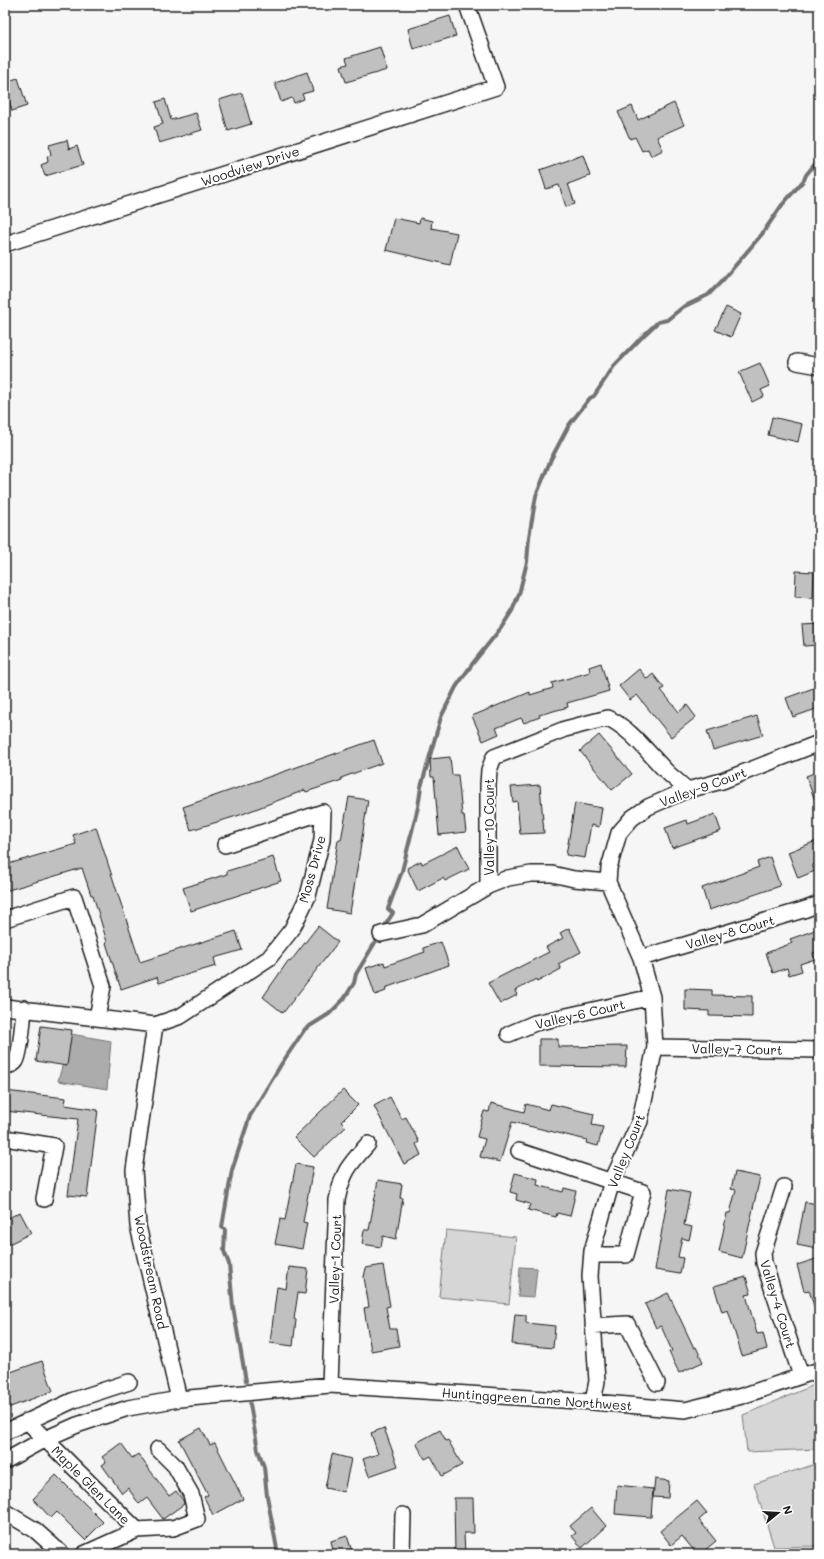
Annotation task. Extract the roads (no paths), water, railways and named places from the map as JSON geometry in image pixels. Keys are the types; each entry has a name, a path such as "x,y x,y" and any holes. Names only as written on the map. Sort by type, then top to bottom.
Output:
{"street":[{"name":"Woodview Drive","path":"5,244 496,87 467,5"},
{"path":"797,362 819,366"},
{"name":"Valley-10 Court","path":"488,886 488,785 489,770 494,757 565,729 608,718 621,724 686,790"},
{"name":"Valley-9 Court","path":"608,882 609,868 619,833 632,818 648,807 686,790 722,781 819,743"},
{"name":"Moss Drive","path":"155,1025 181,1016 269,958 292,929 308,896 322,840 323,812 225,845"},
{"name":"Valley-10 Court","path":"381,934 422,925 488,886 508,878 531,874 552,874 574,879 608,882"},
{"name":"Valley Court","path":"593,1402 597,1380 590,1276 592,1255 612,1181 640,1121 655,1047 652,997 641,958 608,882"},
{"path":"5,919 74,897 103,986 97,1018"},
{"name":"Valley-8 Court","path":"641,958 819,904"},
{"name":"Valley-6 Court","path":"509,1034 535,1023 652,997"},
{"path":"6,1004 24,1008 155,1025"},
{"path":"5,1065 11,1066 16,1062 24,1008"},
{"name":"Woodstream Road","path":"155,1025 134,1170 138,1226 179,1399"},
{"name":"Valley-7 Court","path":"655,1047 819,1050"},
{"path":"5,1138 54,1146 44,1199"},
{"name":"Valley-1 Court","path":"330,1384 337,1200 341,1181 349,1165 368,1144"},
{"path":"519,1151 643,1192 626,1255 592,1255"},
{"name":"Valley-4 Court","path":"784,1187 763,1253 764,1263 801,1376"},
{"path":"593,1326 627,1324 656,1383"},
{"name":"Huntinggreen Lane Northwest","path":"5,1461 45,1439 77,1425 128,1408 179,1399 330,1384 593,1402 685,1410 742,1396 819,1370"},
{"path":"5,1432 74,1400 129,1382"},
{"name":"Maple Glen Lane","path":"27,1422 136,1530 173,1528 197,1519 191,1494 175,1466 158,1449"},
{"path":"5,1512 35,1530 62,1554"},
{"path":"402,1554 403,1515"},
{"path":"84,1554 136,1530"}],"waterway":[{"path":"382,930 393,913 388,909 402,871 418,807 421,787 441,717 456,687 501,628 512,611 519,594 527,562 529,537 536,496 551,459 569,425 590,398 594,396 614,366 643,336 658,322 667,320 683,307 708,295 723,280 762,234 782,205 804,180 806,175 819,159"},
{"path":"246,1381 233,1307 229,1264 224,1251 225,1230 222,1227 232,1170 250,1116 282,1063 305,1029 329,1014 344,999 354,983 356,974 379,936"},
{"path":"250,1404 258,1450 264,1467 267,1496 278,1554"}]}
